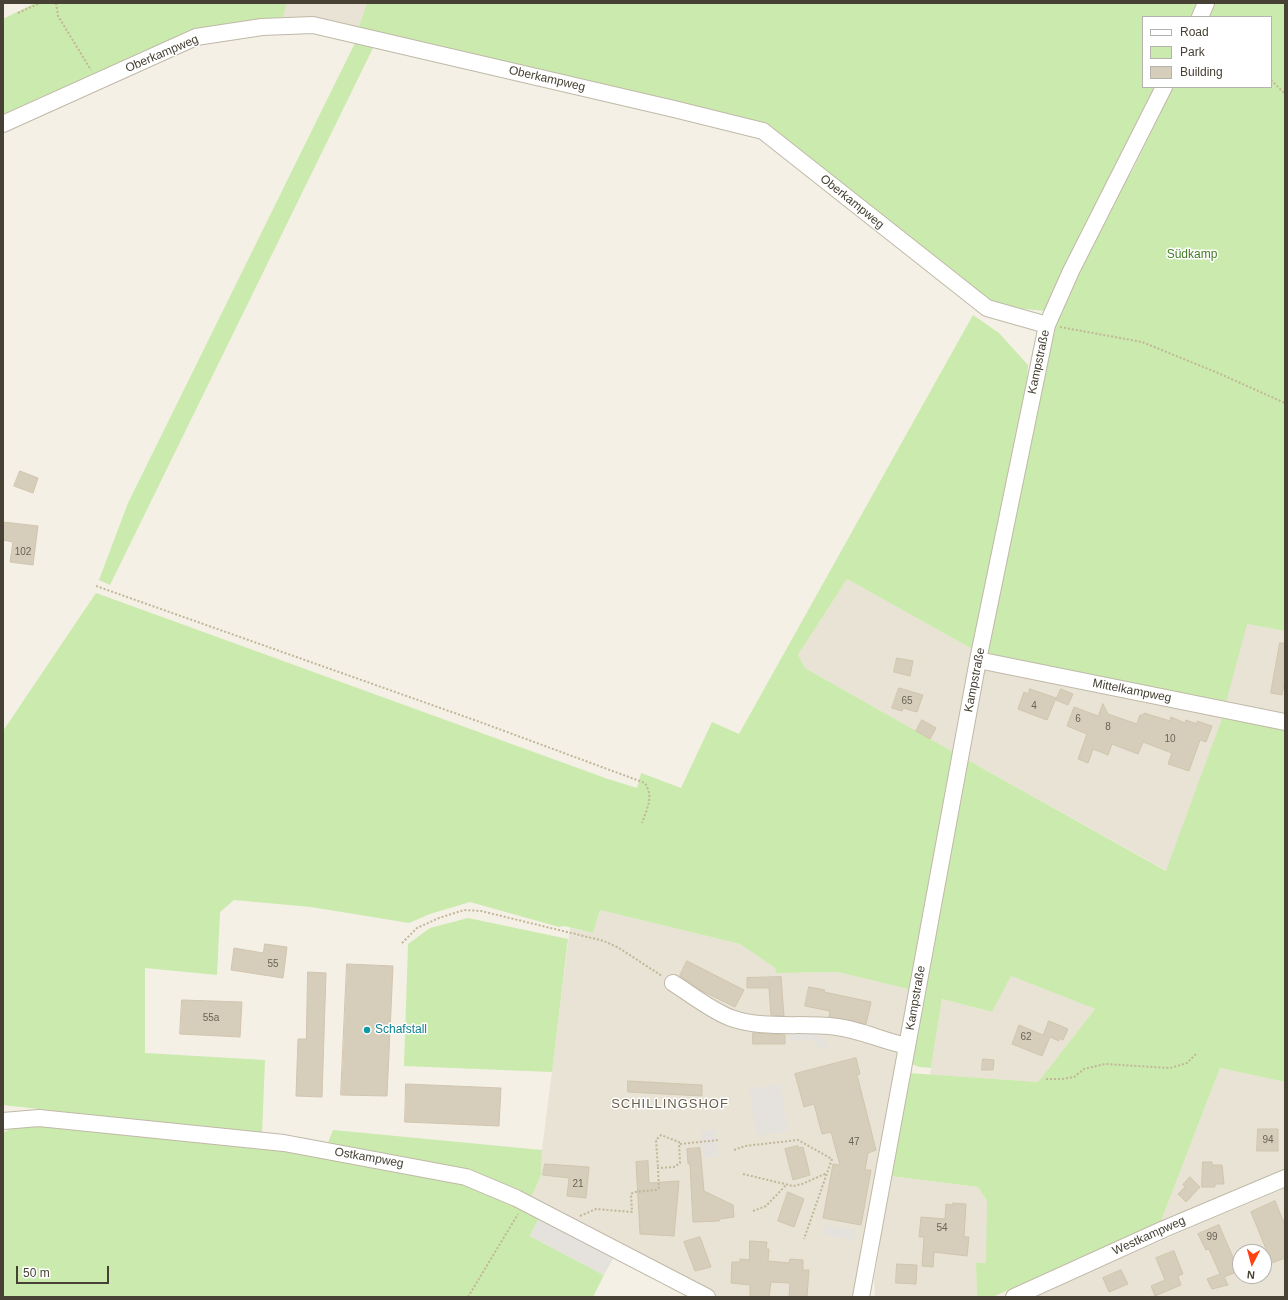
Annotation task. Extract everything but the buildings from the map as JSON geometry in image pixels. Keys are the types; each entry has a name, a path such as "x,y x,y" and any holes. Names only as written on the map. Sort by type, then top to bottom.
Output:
{"street":[{"path":"1200,16 1206,3"},
{"name":"Oberkampweg","path":"3,124 196,37 262,27 313,25 762,131 987,308 1047,325"},
{"name":"Kampstraße","path":"861,1297 978,660 1047,325 1071,271 1163,88"},
{"name":"Mittelkampweg","path":"978,660 1285,722"},
{"path":"673,983 730,1018 748,1023 761,1025 836,1026 862,1032 907,1046"},
{"name":"Ostkampweg","path":"3,1121 38,1118 69,1120 284,1143 466,1177 525,1203 707,1297"},
{"name":"Westkampweg","path":"1014,1297 1164,1229 1285,1178"}],"path":[{"path":"18,13 40,3"},
{"path":"56,3 58,16 98,82"},
{"path":"1272,81 1285,94"},
{"path":"1047,325 1142,342 1205,367 1285,403"},
{"path":"96,586 480,722 645,783 650,791 649,802 642,823"},
{"path":"402,943 417,928 439,918 464,910 481,911 604,941 619,948 673,983"},
{"path":"1046,1079 1074,1077 1084,1069 1105,1064 1170,1068 1187,1064 1196,1053"},
{"path":"574,1228 580,1216 586,1212 596,1210 632,1212 631,1194 634,1192 656,1190 659,1188 656,1140 658,1136 661,1135 680,1144 719,1140"},
{"path":"734,1150 745,1146 802,1141 832,1159 804,1239"},
{"path":"658,1168 674,1167 680,1163 680,1144"},
{"path":"743,1174 793,1186 802,1184 827,1173"},
{"path":"753,1211 766,1206 786,1185"},
{"path":"468,1297 504,1234 525,1203"}],"shaded area":[{"path":"287,3 367,3 358,29 282,21"},
{"path":"847,579 974,650 955,753 805,668 798,655"},
{"path":"1247,624 1285,631 1285,724 1224,713 1167,871 964,758 982,661"},
{"path":"600,910 740,944 775,968 776,973 838,972 912,990 856,1297 714,1297 530,1200 541,1175 542,1150 570,928 593,933"},
{"path":"1011,976 1095,1009 1038,1082 930,1075 942,999 991,1012"},
{"path":"790,1030 816,1030 828,1045 822,1050 813,1040 790,1040"},
{"path":"1220,1068 1285,1082 1285,1170 1161,1221"},
{"path":"780,1084 788,1131 757,1136 749,1089"},
{"path":"716,1130 717,1157 703,1158 701,1131"},
{"path":"890,1176 978,1187 987,1201 987,1238 986,1263 976,1263 977,1297 875,1297 874,1279 879,1250 879,1238"},
{"path":"1285,1188 1285,1297 1034,1297 1186,1230"},
{"path":"541,1214 616,1253 604,1275 530,1236"},
{"path":"823,1225 856,1230 855,1240 822,1235"}],"green space":[{"path":"35,3 287,3 282,21 195,31 3,120 3,19"},
{"path":"367,3 1200,3 1194,16 1142,16 1142,88 1157,88 1045,311 993,306 767,124 358,29"},
{"name":"Südkamp","path":"1212,3 1285,3 1285,631 1247,624 1225,706 982,661 1056,313 1124,178 1131,173 1173,88 1272,88 1272,16 1207,16"},
{"path":"356,41 374,46 110,585 99,580 128,503"},
{"path":"973,315 999,333 1028,365 1026,405 974,650 847,579 798,655 805,668 955,753 912,990 838,972 776,973 775,968 740,944 600,910 593,933 564,926 559,927 470,902 430,914 409,923 311,907 234,900 220,912 217,975 145,968 145,1053 265,1060 262,1134 3,1105 3,731 96,593 608,779 637,788 641,773 681,788 712,722 739,734"},
{"path":"1224,713 1285,724 1285,1082 1220,1068 1161,1221 995,1296 977,1297 976,1263 986,1263 987,1201 978,1187 890,1176 908,1073 1038,1082 1095,1009 1011,976 992,1012 942,999 931,1068 919,1067 912,1064 964,758 1166,871"},
{"path":"468,918 568,939 552,1072 404,1066 408,944 430,928"},
{"path":"41,1123 285,1148 465,1180 541,1214 530,1236 604,1275 593,1297 3,1297 3,1133 16,1125"},
{"path":"333,1130 542,1150 541,1175 530,1200 413,1161 328,1143"}],"place":[{"name":"Schafstall","path":"367,1030"}],"district":[{"name":"SCHILLINGSHOF","path":"670,1104"}]}
